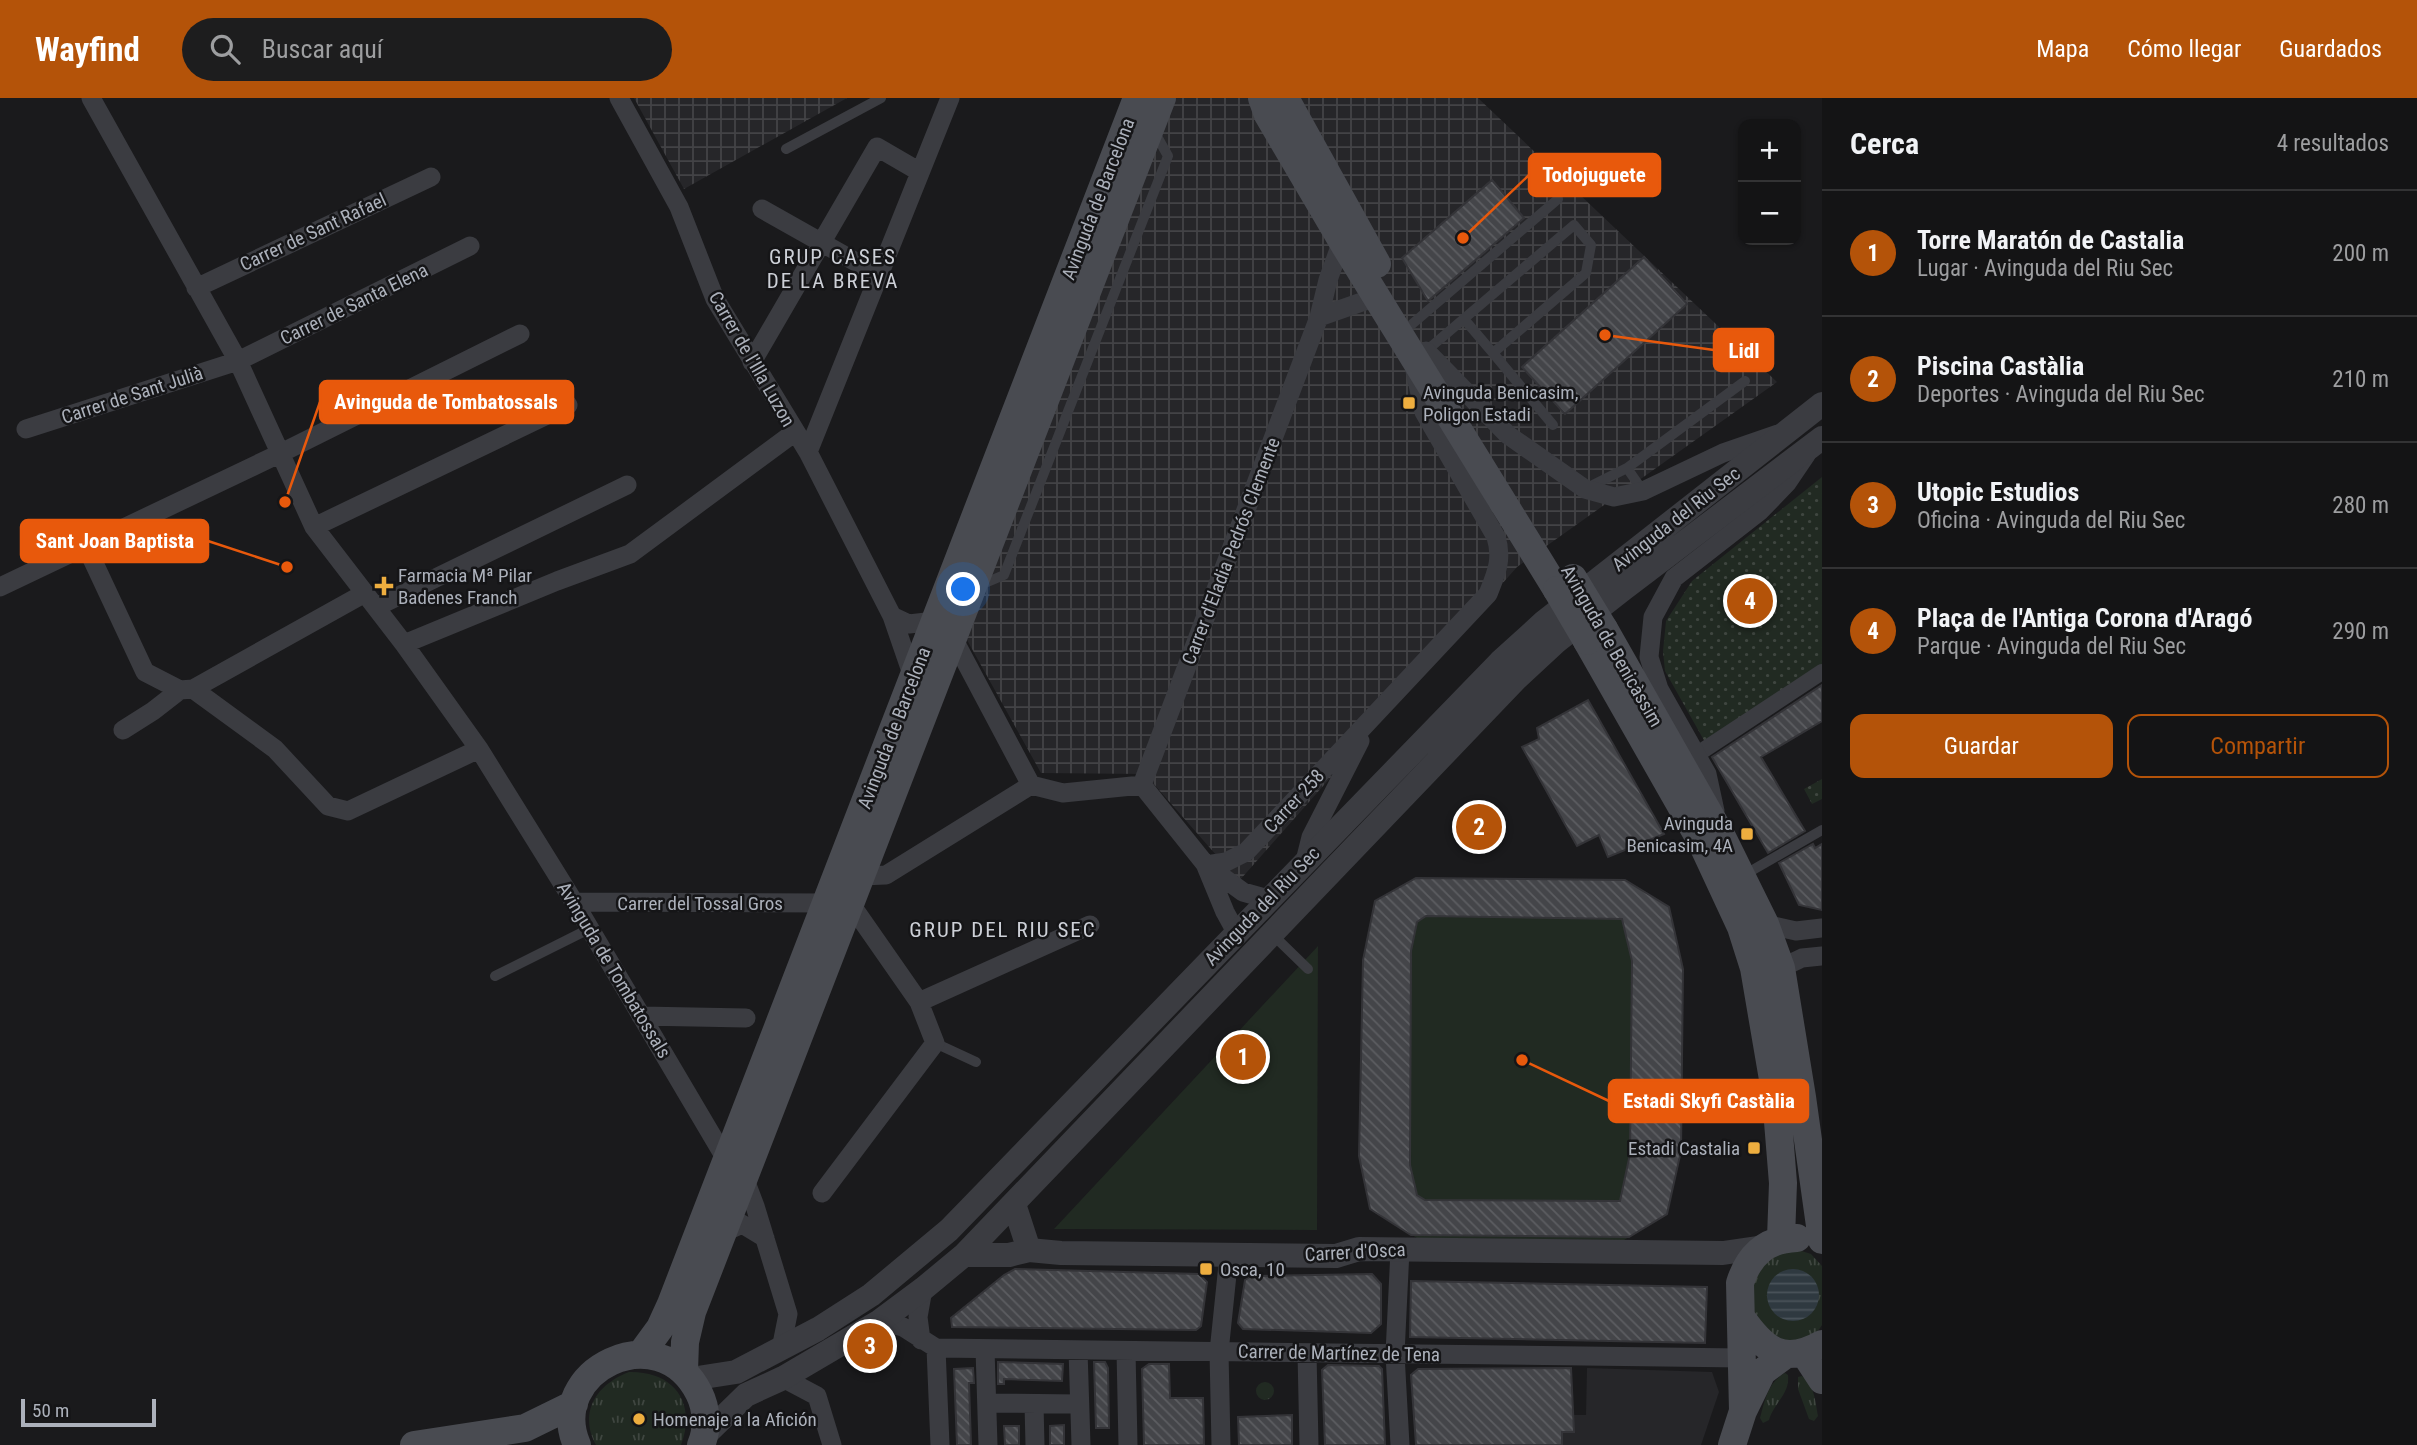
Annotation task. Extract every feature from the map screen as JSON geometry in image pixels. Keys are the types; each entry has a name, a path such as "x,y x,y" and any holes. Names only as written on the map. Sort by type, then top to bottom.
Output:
{"main road":[{"name":"Avinguda de Benicàssim","path":"1265,102 1376,297 1419,353 1720,833 1765,924 1781,968 1812,1095 1822,1243"},
{"name":"Avinguda de Benicàssim","path":"1265,102 1411,325 1419,353"},
{"name":"Avinguda de Barcelona","path":"641,1354 660,1328 735,1169 838,903 914,677 971,589 1155,105"},
{"name":"Avinguda de Barcelona","path":"838,903 861,876 944,629 1155,105"},
{"name":"Avinguda de Benicàssim","path":"1595,635 1701,841 1741,926 1754,968 1776,1097 1783,1183 1772,1243"},
{"name":"Avinguda de Barcelona","path":"688,1375 685,1342 692,1312 732,1229 735,1169"},
{"path":"1743,1411 1740,1283 1746,1264 1772,1243 1802,1238 1822,1243"},
{"path":"1741,1317 1758,1340 1804,1351 1822,1380"},
{"path":"1732,1445 1743,1411 1762,1372 1804,1351"},
{"path":"577,1445 572,1434 573,1404 587,1378 611,1360 641,1354 664,1359 688,1375 705,1405 703,1440"},
{"path":"414,1445 525,1428 573,1404"}],"street":[{"name":"Avinguda de Tombatossals","path":"91,98 238,361 314,527 404,644 479,749 735,1169 755,1206 788,1314"},
{"name":"Carrer de l'Illa Luzon","path":"619,98 678,207 715,299 808,452 892,617 914,677"},
{"path":"808,452 950,98"},
{"path":"752,362 877,147 920,172"},
{"name":"Carrer de Sant Rafael","path":"196,288 430,177"},
{"path":"762,209 879,275"},
{"name":"Carrer d'Eladia Pedrós Clemente","path":"1142,785 1320,317 1328,280 1342,241"},
{"name":"Carrer de Santa Elena","path":"238,361 470,246"},
{"path":"1320,317 1376,297"},
{"path":"0,587 281,453 520,334"},
{"path":"1419,353 1508,435 1585,489 1614,497 1643,491 1723,453 1792,429"},
{"name":"Avinguda de Benicàssim","path":"1419,353 1424,412 1496,537 1500,550 1499,566"},
{"name":"Carrer de Sant Julià","path":"26,429 238,361"},
{"name":"Avinguda del Riu Sec","path":"688,1375 736,1372 818,1329 871,1294 949,1230 1500,662 1544,622 1822,404"},
{"path":"314,527 568,405"},
{"path":"404,644 630,554 795,432"},
{"path":"1720,833 1707,774 1659,689 1649,657 1653,617 1674,578 1760,511 1787,483 1819,440"},
{"name":"Avinguda del Riu Sec","path":"703,1440 746,1395 782,1378 880,1321 964,1255 1516,678 1557,641 1819,440"},
{"path":"123,730 186,690 370,600 627,485"},
{"path":"86,546 145,672 186,690 275,749 328,806 348,811 479,749"},
{"name":"Carrer 258","path":"1206,865 1226,862 1246,852 1488,594 1499,566"},
{"path":"892,617 909,624 944,629 1031,785"},
{"path":"1696,755 1822,672"},
{"name":"Carrer 258","path":"1305,861 1311,837 1371,718"},
{"path":"861,876 886,875 1031,785 1063,793 1142,785 1206,865 1243,892 1268,900"},
{"path":"1206,865 1236,932"},
{"name":"Carrer del Tossal Gros","path":"574,902 838,903"},
{"path":"822,1193 935,1043 919,1002 838,903"},
{"path":"1765,924 1796,931 1819,928 1822,954 1802,958 1781,968"},
{"path":"919,1002 1090,925"},
{"path":"641,1016 746,1017"},
{"path":"1014,1203 1029,1250"},
{"name":"Avinguda de Barcelona","path":"732,1229 755,1206"},
{"path":"732,1229 765,1238"},
{"name":"Carrer d'Osca","path":"964,1255 1009,1255 1029,1250 1061,1253 1336,1256 1359,1249 1723,1253 1772,1243"},
{"path":"1400,1250 1395,1354 1400,1445"},
{"path":"1723,1253 1740,1283"},
{"path":"1221,1445 1219,1352 1229,1255"},
{"path":"923,1289 918,1317 928,1344 940,1445"},
{"path":"781,1349 788,1314 818,1329"},
{"path":"880,1321 903,1327 928,1344"},
{"name":"Carrer de Martínez de Tena","path":"928,1344 985,1349 1742,1358"},
{"path":"985,1349 988,1445"},
{"path":"1078,1350 1080,1445"},
{"path":"1126,1351 1128,1445"},
{"path":"1307,1353 1309,1445"},
{"path":"782,1378 817,1396 832,1445"},
{"path":"987,1403 1079,1404"},
{"path":"1034,1404 1035,1445"}],"lane":[{"path":"786,149 881,98"},
{"path":"1411,325 1558,199"},
{"path":"1419,353 1464,319 1574,225 1591,246 1586,273 1493,353"},
{"path":"1464,319 1553,425"},
{"path":"1585,489 1627,468 1745,380"},
{"path":"1627,468 1643,491"},
{"path":"1741,876 1822,830"},
{"path":"495,976 589,929"},
{"path":"1272,934 1308,969"},
{"path":"935,1043 976,1062"}],"shaded area":[{"path":"634,98 847,98 684,189"},
{"path":"1171,98 1478,98 1777,382 1517,567 1239,881 1145,774 1041,773 967,640"},
{"path":"1793,1269 1812,1276 1819,1295 1812,1314 1793,1321 1774,1314 1767,1295 1774,1276"},
{"path":"1587,1368 1712,1372 1719,1392 1701,1445 1562,1445 1562,1432 1574,1432 1574,1415 1586,1415"}],"green space":[{"path":"1822,477 1822,678 1710,751 1665,671 1663,651 1666,621 1692,581"},
{"path":"1822,779 1822,799 1812,804 1804,789"},
{"path":"1416,878 1625,880 1669,907 1683,969 1681,1151 1667,1214 1624,1240 1417,1238 1370,1209 1359,1156 1363,960 1375,901"},
{"path":"1318,946 1317,1230 1054,1229"},
{"path":"1789,1247 1811,1254 1822,1266 1822,1325 1805,1340 1795,1342 1785,1341 1767,1331 1759,1323 1751,1302 1756,1269"},
{"path":"629,1372 658,1377 678,1392 686,1416 681,1445 596,1445 589,1421 594,1401 608,1384"},
{"path":"1785,1373 1788,1375 1787,1388 1769,1420 1763,1423 1760,1418 1768,1392 1775,1381"},
{"path":"1802,1376 1810,1384 1814,1394 1818,1416 1814,1421 1809,1419 1798,1389 1798,1377"},
{"path":"1265,1382 1271,1385 1274,1391 1271,1397 1265,1400 1259,1397 1256,1391 1259,1385"}],"building":[{"path":"1492,180 1524,218 1428,301 1402,258"},
{"path":"1644,257 1687,304 1565,414 1522,367"},
{"path":"1822,685 1822,721 1761,757 1805,831 1768,853 1712,757"},
{"path":"1588,700 1664,834 1608,857 1599,835 1577,846 1522,747 1539,739 1537,728"},
{"path":"1813,844 1815,848 1822,844 1822,910 1799,905 1779,863"},
{"path":"1416,878 1625,880 1669,907 1683,969 1681,1151 1667,1214 1629,1237 1411,1235 1370,1209 1359,1156 1363,960 1375,901","holes":["1426,916 1622,919 1632,961 1630,1154 1620,1201 1425,1200 1417,1195 1410,1165 1411,951 1417,922"]},
{"path":"1015,1269 1199,1274 1207,1282 1201,1326 1196,1330 952,1327 951,1318"},
{"path":"1372,1274 1381,1284 1381,1324 1371,1333 1243,1329 1238,1323 1245,1280 1251,1276"},
{"path":"1411,1281 1707,1287 1705,1343 1410,1337"},
{"path":"998,1362 1063,1364 1062,1381 1004,1379 1004,1384 998,1384"},
{"path":"1094,1362 1105,1362 1108,1368 1109,1428 1096,1428"},
{"path":"1149,1364 1169,1364 1170,1398 1203,1398 1204,1445 1144,1445 1142,1369"},
{"path":"1328,1365 1379,1366 1382,1369 1385,1445 1325,1445 1322,1370"},
{"path":"973,1368 974,1383 969,1383 971,1445 957,1445 954,1369"},
{"path":"1571,1368 1574,1432 1562,1432 1562,1445 1416,1445 1411,1375 1418,1369"},
{"path":"1292,1415 1292,1445 1239,1445 1238,1417"},
{"path":"1064,1425 1064,1445 1050,1445 1050,1426"},
{"path":"1004,1426 1019,1426 1019,1445 1005,1445"}],"place":[{"name":"Todojuguete","path":"1463,238"},
{"name":"Lidl","path":"1605,335"},
{"name":"Avinguda Benicasim, Poligon Estadi","path":"1409,403"},
{"name":"Avinguda de Tombatossals","path":"285,502"},
{"name":"Sant Joan Baptista","path":"287,567"},
{"name":"Farmacia Mª Pilar Badenes Franch","path":"384,586"},
{"name":"Plaça de l'Antiga Corona d'Aragó","path":"1750,601"},
{"name":"Piscina Castàlia","path":"1479,827"},
{"name":"Avinguda Benicasim, 4A","path":"1747,834"},
{"name":"Torre Maratón de Castalia","path":"1243,1057"},
{"name":"Estadi Skyfi Castàlia","path":"1522,1060"},
{"name":"Estadi Castalia","path":"1754,1148"},
{"name":"Osca, 10","path":"1206,1269"},
{"name":"Utopic Estudios","path":"870,1346"},
{"name":"Homenaje a la Afición","path":"639,1419"}],"district":[{"name":"GRUP CASES DE LA BREVA","path":"833,269"},
{"name":"GRUP DEL RIU SEC","path":"1003,930"}]}
